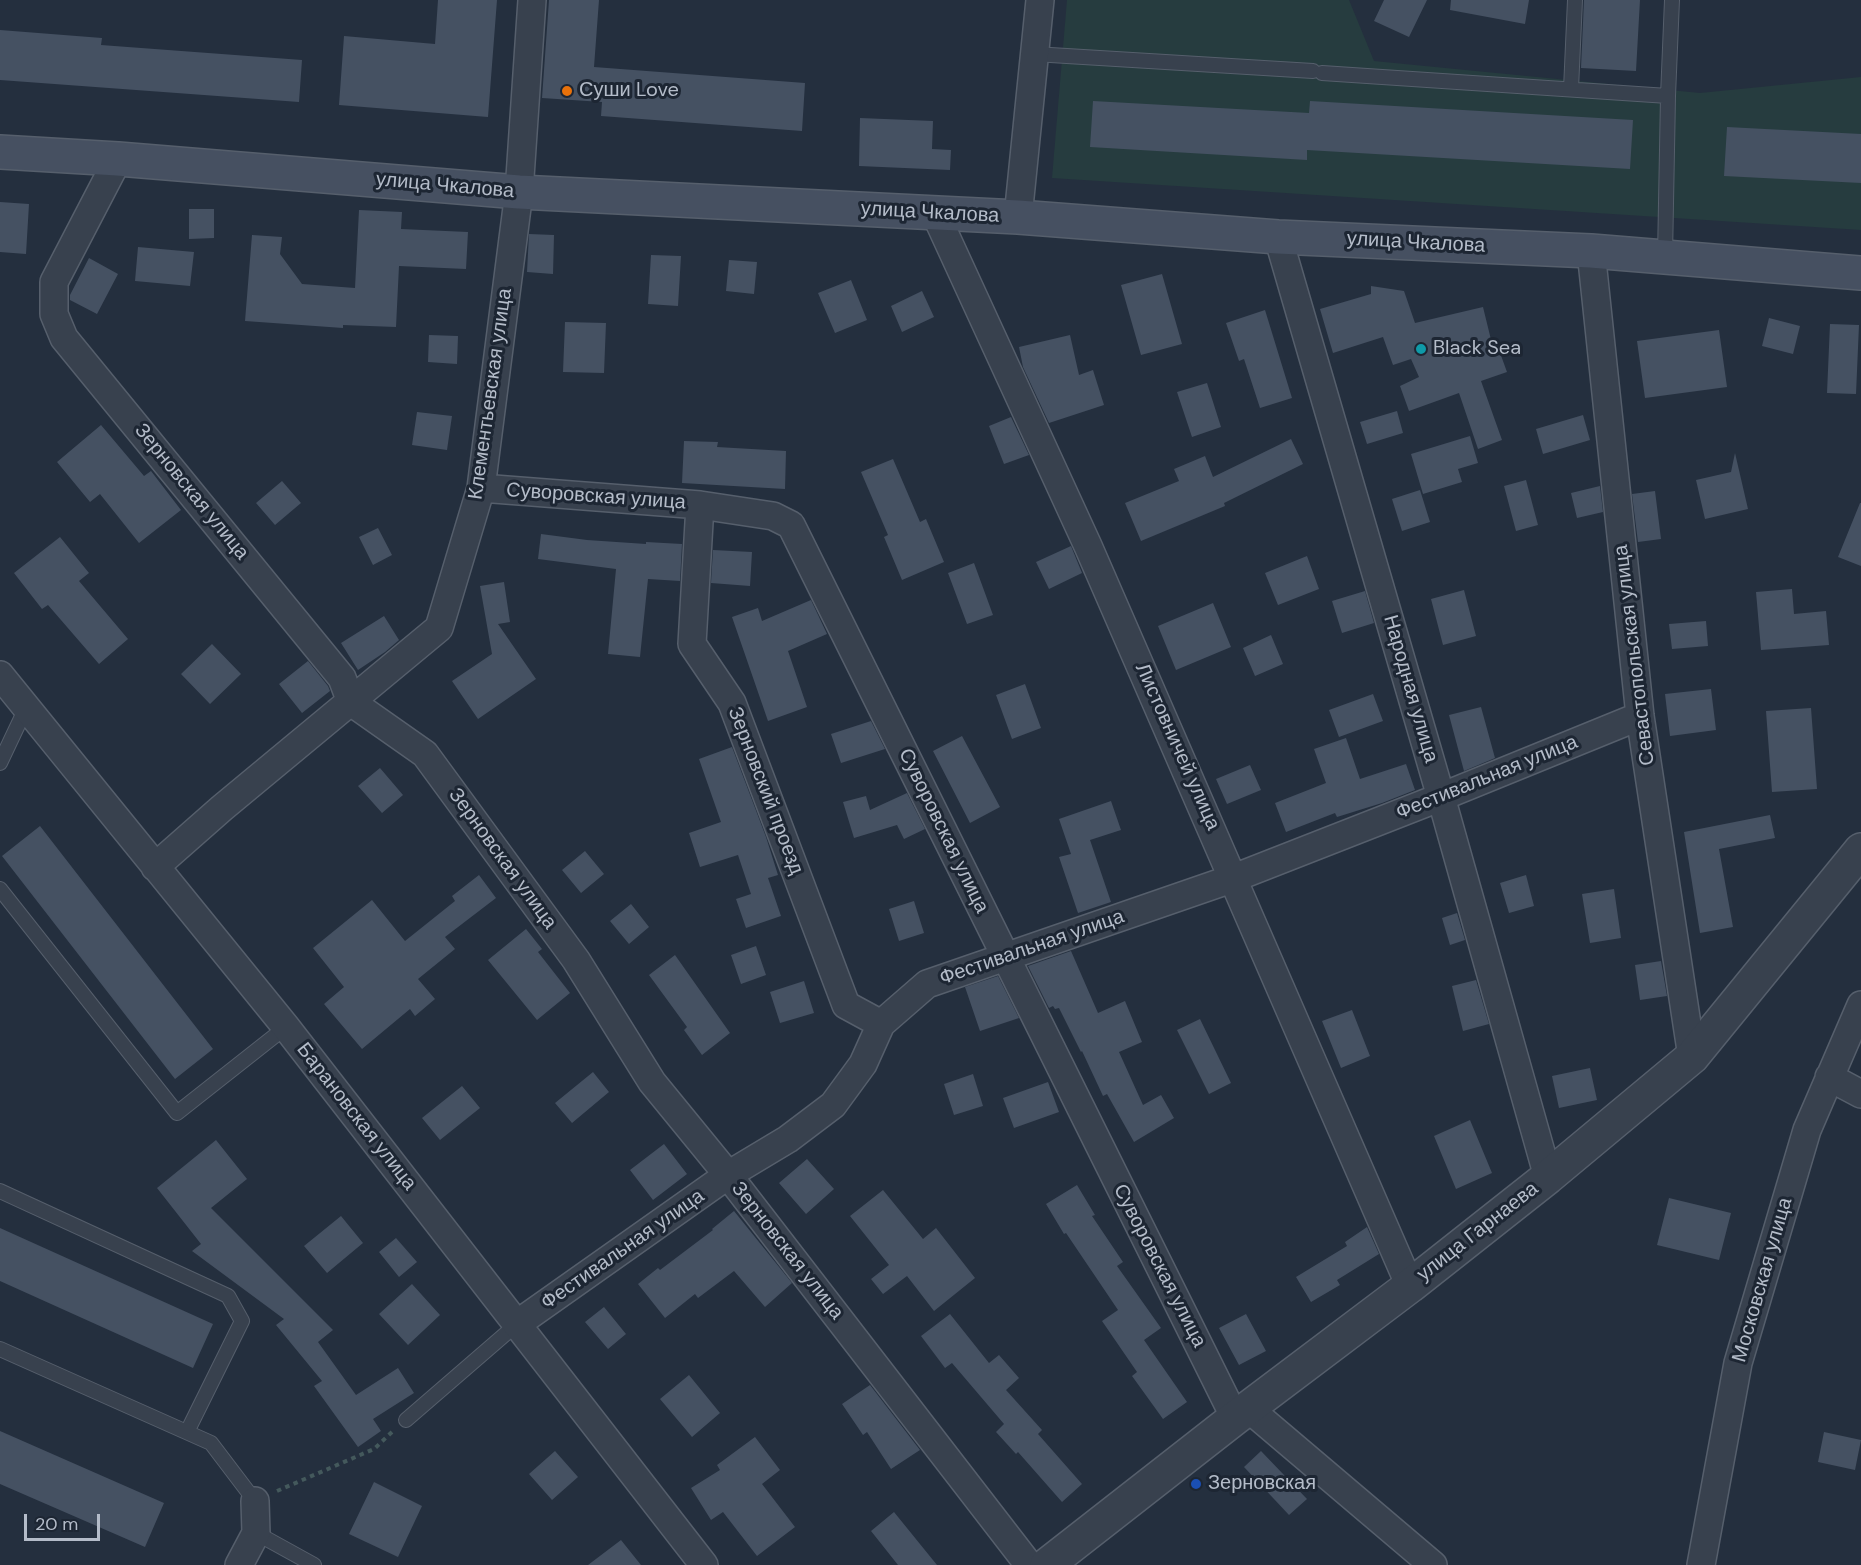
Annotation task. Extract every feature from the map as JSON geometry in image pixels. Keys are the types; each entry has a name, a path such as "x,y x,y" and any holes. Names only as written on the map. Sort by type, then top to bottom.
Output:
{"main road":[{"name":"улица Чкалова","path":"0,152 118,159 519,192 1018,217 1278,237 1591,251 1861,273"}],"street":[{"name":"Клементьевская улица","path":"155,867 222,808 439,628 481,488 519,192 532,0"},
{"path":"1018,217 1040,0"},
{"name":"Зерновская улица","path":"118,159 54,282 54,314 64,338 342,678 351,702 424,753 576,960 651,1082 728,1175 1029,1565"},
{"name":"Листовничей улица","path":"934,213 1088,546 1410,1286"},
{"name":"Народная улица","path":"1278,237 1441,797 1548,1177"},
{"name":"Севастопольская улица","path":"1591,251 1640,716 1692,1057"},
{"name":"Суворовская улица","path":"481,488 700,505 773,516 791,525 1006,958 1242,1413 1432,1565"},
{"name":"Зерновский проезд","path":"700,505 692,644 732,703 846,1005 881,1024"},
{"name":"Барановская улица","path":"0,675 286,1027 704,1565"},
{"name":"Фестивальная улица","path":"518,1324 728,1175 788,1139 833,1105 863,1064 881,1024 927,984 1234,878 1640,716"},
{"name":"улица Гарнаева","path":"1047,1565 1410,1286 1548,1177 1692,1057 1861,850"},
{"name":"Московская улица","path":"1701,1565 1738,1363 1807,1130 1861,1005"},
{"path":"1829,1077 1861,1094"},
{"path":"239,1565 256,1533 255,1501"}],"lane":[{"path":"1571,88 1575,0"},
{"path":"1665,257 1672,0"},
{"path":"1034,54 1668,96"},
{"path":"0,763 26,708"},
{"path":"0,889 177,1113 286,1027"},
{"path":"0,1191 228,1296 242,1321 187,1432"},
{"path":"406,1420 518,1324"},
{"path":"2,1355 211,1443 255,1501"},
{"path":"256,1533 314,1565"}],"path":[{"path":"255,1501 375,1449 406,1420"}],"green space":[{"path":"1067,0 1349,0 1374,61 1700,93 1861,77 1861,230 1052,178"}],"building":[{"path":"438,0 497,0 488,117 339,105 344,36 435,44"},
{"path":"549,0 599,0 594,67 805,83 802,131 601,116 602,102 542,98"},
{"path":"1384,0 1427,0 1409,37 1374,21"},
{"path":"1451,0 1529,0 1525,24 1450,10"},
{"path":"1584,0 1640,0 1636,71 1581,68"},
{"path":"0,30 102,38 101,45 302,60 299,102 0,80"},
{"path":"1093,101 1309,113 1310,101 1633,120 1630,169 1307,150 1307,160 1090,147"},
{"path":"860,118 933,121 932,149 951,150 950,170 859,166"},
{"path":"1727,127 1861,134 1861,183 1724,176"},
{"path":"0,202 29,204 26,254 0,252"},
{"path":"189,209 214,209 214,238 189,239"},
{"path":"359,210 402,212 401,229 468,232 466,269 399,266 396,327 343,325 343,328 245,321 252,235 282,237 280,254 302,284 355,288"},
{"path":"529,234 554,235 553,274 527,272"},
{"path":"138,247 194,252 190,286 135,281"},
{"path":"651,255 681,256 678,306 648,304"},
{"path":"89,258 118,274 97,314 70,300 70,295"},
{"path":"729,260 757,262 754,294 726,291"},
{"path":"1162,274 1182,344 1141,355 1121,285"},
{"path":"851,280 867,320 835,333 818,293"},
{"path":"1371,286 1404,291 1415,323 1483,307 1494,352 1499,350 1507,372 1481,381 1502,440 1478,449 1459,393 1409,411 1400,386 1419,377 1411,359 1393,365 1383,337 1333,353 1320,309 1371,294"},
{"path":"922,291 934,317 902,332 891,306"},
{"path":"1265,310 1292,398 1260,408 1244,359 1239,361 1226,323"},
{"path":"1769,318 1800,326 1793,354 1762,346"},
{"path":"565,322 606,323 604,373 563,372"},
{"path":"1830,324 1859,325 1856,394 1827,393"},
{"path":"1719,330 1727,387 1645,398 1637,341"},
{"path":"429,335 458,336 457,364 428,362"},
{"path":"1070,335 1079,375 1093,370 1104,405 1049,423 1023,367 1019,347"},
{"path":"1207,383 1221,427 1192,437 1177,392"},
{"path":"1397,411 1403,433 1367,444 1360,422"},
{"path":"417,412 452,416 447,450 412,445"},
{"path":"1583,415 1590,440 1543,454 1536,429"},
{"path":"1011,417 1029,455 1004,464 989,426"},
{"path":"101,425 144,476 151,471 181,510 139,543 100,494 90,502 57,462"},
{"path":"1470,436 1478,463 1458,469 1462,482 1423,494 1411,454"},
{"path":"1291,439 1303,464 1224,503 1225,506 1141,541 1125,503 1179,481 1174,469 1205,456 1213,477"},
{"path":"684,441 718,442 717,447 786,451 785,489 682,483"},
{"path":"1735,453 1748,509 1705,519 1696,480 1731,472"},
{"path":"893,459 920,522 926,519 944,562 902,580 884,537 888,535 861,472"},
{"path":"1526,480 1538,525 1516,531 1504,486"},
{"path":"282,481 301,503 275,525 256,503"},
{"path":"1600,486 1603,512 1577,518 1571,493"},
{"path":"1420,490 1430,522 1402,531 1392,499"},
{"path":"1655,491 1661,539 1638,542 1632,494"},
{"path":"1861,503 1861,566 1838,557"},
{"path":"378,528 392,555 373,565 359,537"},
{"path":"541,534 587,540 682,544 680,581 648,579 640,657 608,654 616,569 538,559"},
{"path":"60,537 89,573 79,581 128,639 99,664 48,605 42,609 14,573"},
{"path":"1071,546 1082,573 1049,589 1036,562"},
{"path":"713,550 752,552 750,586 711,583"},
{"path":"1307,556 1319,589 1278,605 1265,573"},
{"path":"974,563 993,615 967,624 948,573"},
{"path":"504,582 510,622 498,624 536,679 478,719 452,681 492,654 480,586"},
{"path":"1792,589 1794,614 1826,611 1829,645 1761,650 1756,592"},
{"path":"1464,590 1476,636 1443,645 1431,599"},
{"path":"1365,591 1374,623 1342,633 1332,601"},
{"path":"811,600 827,634 788,651 807,707 768,721 732,617 758,608 762,621"},
{"path":"1213,603 1231,647 1176,670 1158,626"},
{"path":"384,616 399,640 358,670 341,643"},
{"path":"1706,621 1708,646 1672,649 1669,624"},
{"path":"1271,635 1283,664 1255,676 1243,648"},
{"path":"212,644 241,674 210,704 181,674"},
{"path":"308,661 330,691 302,713 279,684"},
{"path":"1025,684 1041,728 1012,739 996,695"},
{"path":"1711,689 1716,730 1670,736 1665,694"},
{"path":"1373,694 1383,721 1339,737 1329,710"},
{"path":"1481,707 1495,758 1464,771 1449,715"},
{"path":"1811,708 1817,789 1772,792 1766,711"},
{"path":"871,721 885,749 841,763 831,734"},
{"path":"962,736 1000,807 970,823 933,751"},
{"path":"1346,738 1360,779 1406,764 1415,790 1337,817 1335,813 1286,832 1275,803 1326,783 1314,749"},
{"path":"732,747 778,875 768,878 781,916 746,928 736,899 751,894 738,855 700,867 689,833 721,822 699,759"},
{"path":"1250,765 1261,790 1227,804 1216,779"},
{"path":"380,768 403,795 382,813 358,786"},
{"path":"907,793 925,829 904,839 897,825 854,838 843,802 866,796 870,810"},
{"path":"1111,801 1121,830 1090,840 1111,902 1078,913 1059,857 1071,854 1059,819"},
{"path":"1770,815 1775,838 1719,849 1733,927 1700,933 1684,832"},
{"path":"40,826 213,1049 175,1079 2,856"},
{"path":"585,851 604,874 581,893 562,870"},
{"path":"479,875 496,898 445,937 455,949 418,979 435,999 415,1016 410,1009 362,1049 324,1004 344,987 313,948 372,900 405,941 455,901 452,896"},
{"path":"1526,875 1534,906 1509,913 1500,883"},
{"path":"1614,889 1621,938 1590,943 1582,894"},
{"path":"914,901 924,933 899,941 889,909"},
{"path":"631,904 649,927 629,944 610,921"},
{"path":"1457,913 1465,940 1450,945 1442,918"},
{"path":"526,929 542,949 538,952 570,993 537,1020 488,960"},
{"path":"756,946 766,975 741,984 731,955"},
{"path":"1071,951 1098,1013 1125,1001 1142,1042 1119,1052 1143,1105 1161,1095 1174,1118 1134,1142 1107,1094 1103,1096 1059,1008 1055,1009 1053,1006 1049,1008 1028,966"},
{"path":"675,955 730,1033 702,1055 684,1030 687,1027 649,975"},
{"path":"1661,961 1667,996 1640,1000 1635,965"},
{"path":"998,976 1019,1018 980,1031 965,987"},
{"path":"1476,980 1489,1024 1463,1031 1452,986"},
{"path":"804,981 814,1013 780,1023 770,992"},
{"path":"1352,1010 1370,1056 1341,1068 1322,1021"},
{"path":"1200,1019 1231,1083 1209,1094 1177,1030"},
{"path":"1590,1068 1597,1100 1559,1108 1552,1076"},
{"path":"593,1072 609,1092 572,1123 555,1103"},
{"path":"973,1074 983,1106 954,1115 944,1084"},
{"path":"1048,1082 1059,1112 1014,1128 1003,1098"},
{"path":"462,1086 480,1108 440,1140 422,1118"},
{"path":"1470,1120 1492,1173 1456,1189 1434,1136"},
{"path":"216,1140 247,1179 211,1208 333,1330 318,1342 356,1395 398,1368 414,1393 373,1419 381,1431 358,1447 314,1386 322,1381 276,1325 284,1319 192,1251 201,1244 157,1188"},
{"path":"664,1144 687,1174 653,1200 630,1170"},
{"path":"807,1159 834,1189 806,1214 779,1183"},
{"path":"1077,1185 1095,1215 1092,1216 1123,1262 1117,1266 1161,1328 1144,1340 1187,1402 1163,1419 1132,1376 1137,1372 1102,1321 1118,1310 1066,1233 1064,1234 1046,1204"},
{"path":"883,1190 923,1239 936,1228 975,1278 934,1311 907,1276 883,1294 871,1279 889,1265 850,1216"},
{"path":"1669,1198 1731,1213 1719,1260 1657,1245"},
{"path":"734,1211 792,1283 765,1307 734,1271 698,1298 695,1294 665,1318 638,1284 713,1230"},
{"path":"341,1216 363,1243 327,1273 304,1246"},
{"path":"1367,1227 1379,1254 1337,1280 1340,1285 1311,1302 1296,1277 1347,1246 1345,1242"},
{"path":"0,1228 213,1324 193,1368 0,1281"},
{"path":"396,1238 417,1262 399,1277 379,1252"},
{"path":"412,1284 440,1315 408,1345 379,1314"},
{"path":"604,1307 626,1334 608,1349 585,1322"},
{"path":"950,1314 989,1363 999,1355 1019,1378 1006,1390 1042,1430 1038,1434 1082,1484 1062,1502 1018,1452 1016,1454 996,1432 1004,1424 952,1363 945,1368 921,1336"},
{"path":"1246,1314 1266,1351 1239,1365 1219,1328"},
{"path":"689,1375 720,1413 692,1437 660,1399"},
{"path":"870,1385 920,1450 891,1469 867,1432 863,1435 842,1404"},
{"path":"0,1431 164,1503 145,1547 0,1484"},
{"path":"1824,1432 1861,1440 1855,1470 1818,1462"},
{"path":"755,1437 780,1470 762,1484 795,1527 757,1556 723,1512 711,1520 691,1488 720,1470 717,1465"},
{"path":"555,1451 578,1477 552,1500 529,1474"},
{"path":"1261,1451 1307,1499 1289,1515 1244,1467"},
{"path":"374,1482 422,1506 398,1557 349,1534"},
{"path":"894,1512 937,1565 898,1565 871,1531"},
{"path":"621,1540 641,1565 588,1565"}],"place":[{"name":"Суши Love","path":"567,91"},
{"name":"Black Sea","path":"1421,349"},
{"name":"Зерновская","path":"1196,1484"}]}
